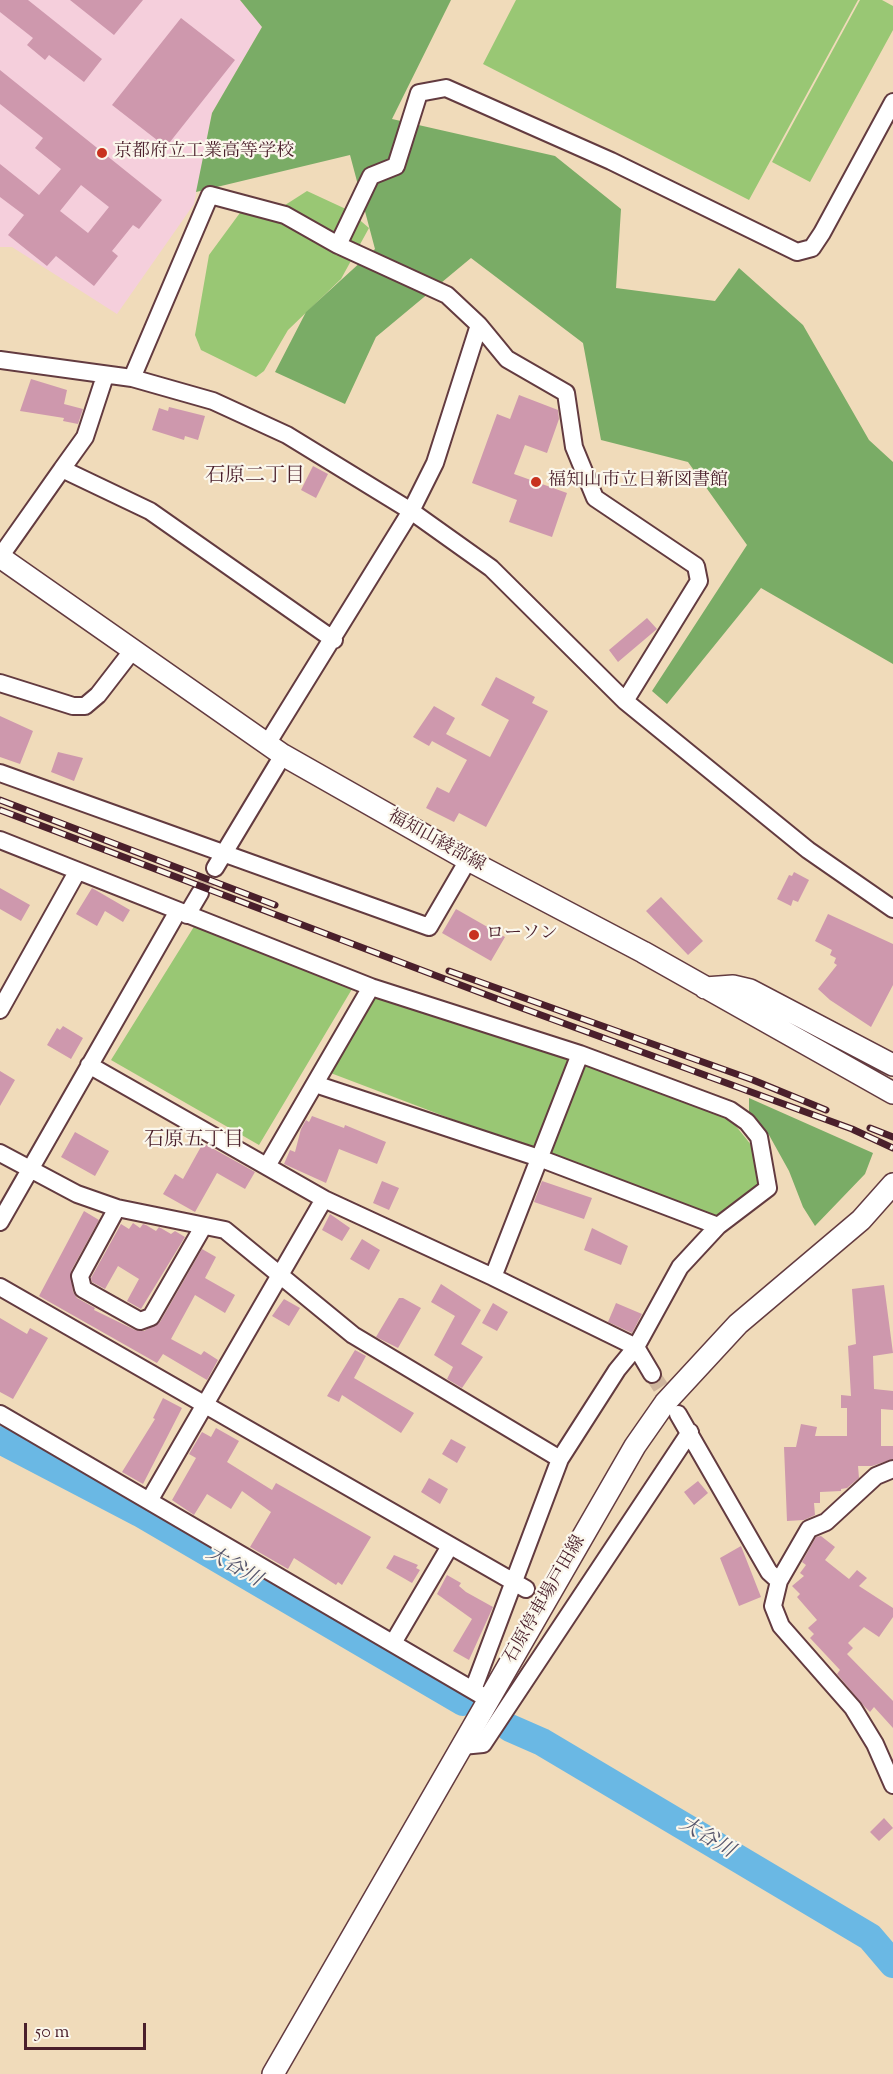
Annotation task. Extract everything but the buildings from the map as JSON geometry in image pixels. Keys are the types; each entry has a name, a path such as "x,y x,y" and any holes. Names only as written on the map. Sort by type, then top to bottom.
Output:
{"main road":[{"name":"福知山綾部線","path":"0,557 275,750 468,860 643,952 893,1093"},
{"path":"704,988 732,986 750,990 893,1065"},
{"name":"石原停車場戸田線","path":"273,2074 462,1746 481,1695 635,1446 665,1403 738,1324 861,1220 892,1188"}],"street":[{"path":"338,245 371,176 396,166 419,93 446,88 611,160 797,252 812,248 843,198 893,102"},
{"path":"132,378 210,195 285,215 338,245 447,295 479,325 507,359 566,393 574,447 595,498 696,566 699,581 625,701"},
{"path":"219,861 334,640 411,511 435,464 479,325"},
{"path":"0,360 132,378 213,401 287,435 411,511 491,568 625,701 808,850 893,909"},
{"path":"0,557 85,437 105,376"},
{"path":"62,469 150,511 334,640"},
{"path":"0,683 73,706 85,706 98,695 132,651"},
{"path":"0,773 219,861 429,927 468,860"},
{"path":"0,840 371,987 580,1054 730,1110 747,1122 759,1137 768,1188 718,1226 680,1267 636,1347 617,1370 560,1459 520,1585 481,1695 0,1414"},
{"path":"0,1010 77,872"},
{"path":"0,1222 89,1065 183,913 200,893"},
{"path":"267,1166 371,987"},
{"path":"493,1277 580,1054"},
{"path":"89,1065 324,1199 493,1277 636,1347 652,1374"},
{"path":"315,1083 539,1158 718,1226"},
{"path":"0,1153 77,1194 117,1208 225,1230 353,1335 560,1459"},
{"path":"149,1501 324,1199"},
{"path":"117,1208 80,1276 83,1289 140,1321 151,1317 203,1227"},
{"path":"0,1287 520,1585"},
{"path":"678,1414 769,1572 779,1581"},
{"path":"462,1746 483,1744 562,1609 690,1432"},
{"path":"893,1469 876,1476 826,1522 808,1529 779,1581 772,1606 781,1626 853,1708 875,1744 893,1785"},
{"path":"393,1643 450,1546"}],"shaded area":[{"name":"京都府立工業高等学校","path":"0,0 240,0 262,27 212,113 194,204 117,314 12,247 0,247"}],"green space":[{"path":"240,0 451,0 392,119 555,156 621,209 616,288 715,301 739,268 803,325 869,440 893,462 893,664 761,588 667,704 652,691 747,545 688,462 601,440 583,343 471,258 376,337 345,404 275,372 306,312 375,249 350,155 196,192 212,113 262,27"},
{"path":"516,0 858,0 749,200 483,64"},
{"path":"860,0 882,0 893,6 893,30 810,182 772,162"},
{"path":"307,191 348,210 369,228 341,279 288,330 264,371 256,377 201,350 195,335 209,255 245,206 282,207"},
{"path":"195,925 352,989 259,1145 111,1060"},
{"path":"375,986 731,1120 752,1146 758,1184 715,1219 328,1072"},
{"path":"749,1098 873,1153 865,1174 815,1226 803,1207 789,1171 769,1135 749,1112"}],"waterway":[{"name":"大谷川","path":"0,1440 140,1513 463,1702"},
{"name":"大谷川","path":"510,1728 542,1742 870,1937 893,1964"}],"tunnel":[{"path":"200,893 215,868"},
{"path":"652,1374 674,1408"}],"railway":[{"path":"0,800 275,905"},
{"path":"0,810 500,1000 852,1129 893,1148"},
{"path":"449,971 753,1080 826,1110"},
{"path":"870,1128 893,1137"}],"place":[{"name":"京都府立工業高等学校","path":"102,153"},
{"name":"福知山市立日新図書館","path":"536,482"},
{"name":"ローソン","path":"474,935"}],"district":[{"name":"石原二丁目","path":"255,478"},
{"name":"石原五丁目","path":"194,1142"}]}
